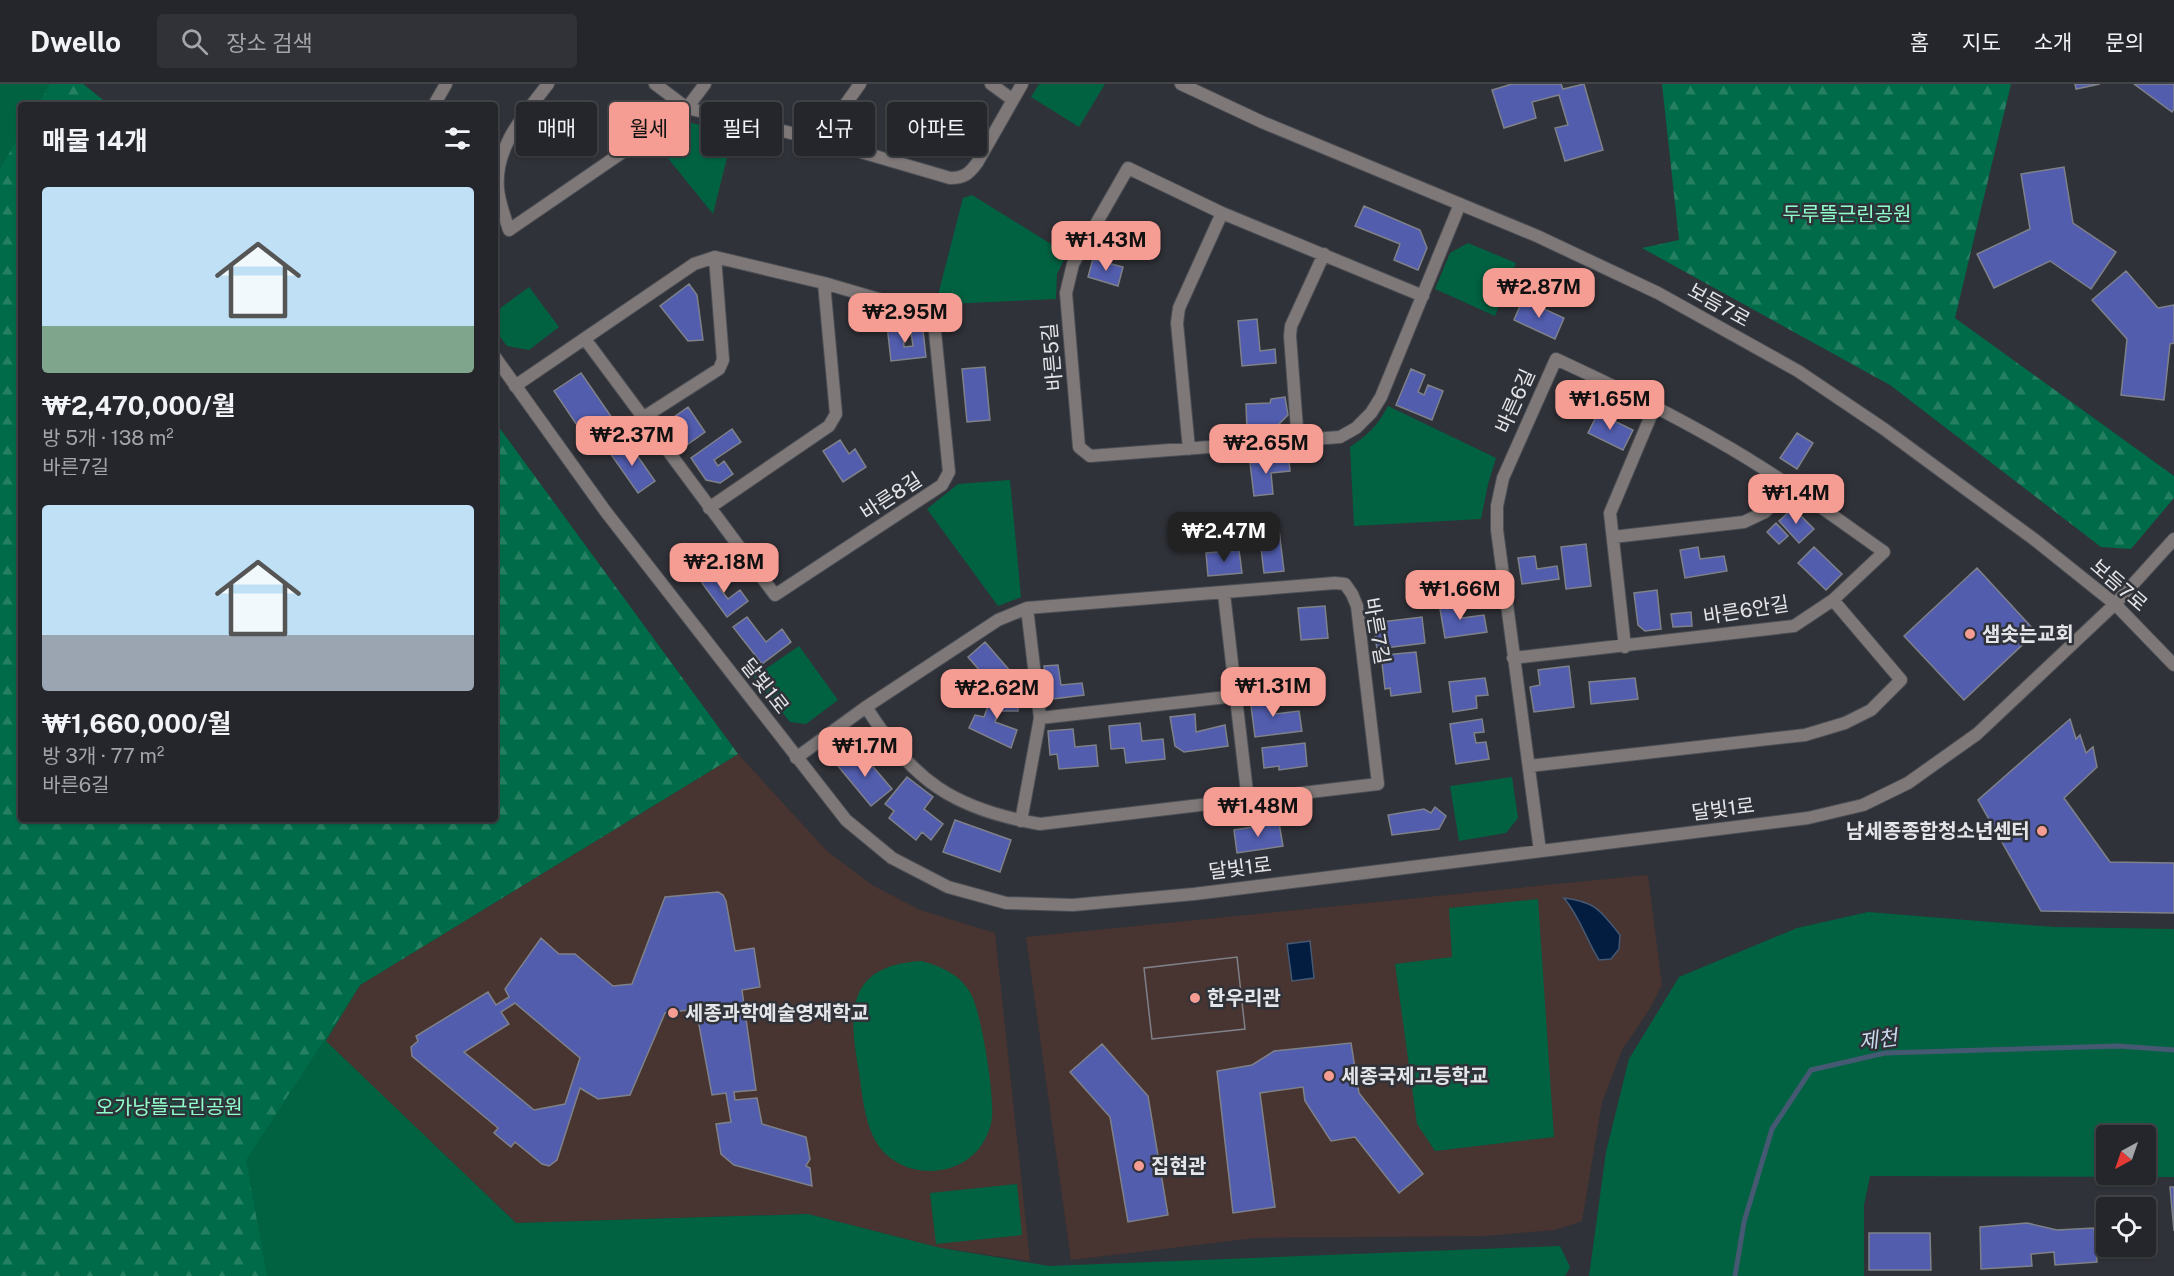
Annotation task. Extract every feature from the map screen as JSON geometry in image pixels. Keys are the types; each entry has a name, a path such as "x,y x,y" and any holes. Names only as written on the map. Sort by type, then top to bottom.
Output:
{"street":[{"path":"436,102 446,84"},
{"path":"548,84 513,129 501,157 498,188 509,230 617,156"},
{"path":"655,84 679,102"},
{"path":"689,105 705,84"},
{"path":"847,102 860,84"},
{"path":"991,84 1013,100"},
{"path":"873,156 950,178 960,178 969,173 977,163 1022,84"},
{"name":"보듬7로","path":"1181,84 1262,122 1537,236 1658,293 1798,371 1981,499 2115,604 2174,665"},
{"path":"689,108 794,135"},
{"name":"바른5길","path":"1423,296 1222,213 1128,168 1073,264 1068,278 1066,293 1079,447 1090,456 1298,442 1340,437 1356,428 1371,413 1381,397 1423,296 1460,204"},
{"path":"1189,449 1177,323 1179,308 1222,213"},
{"path":"1298,442 1291,326 1324,254"},
{"path":"515,386 694,264 715,257 723,360 719,369 644,417"},
{"name":"바른8길","path":"585,339 776,595 942,485 949,472 934,322 927,313 824,283 715,257"},
{"path":"709,508 829,426 836,414 824,283"},
{"name":"바른6길","path":"1540,851 1497,530 1497,506 1503,478 1556,358 1656,406 1791,486 1884,552"},
{"name":"달빛1로","path":"498,361 606,512 846,820 892,858 948,887 1006,903 1073,905 1150,898 1808,818 1863,806 1908,783 1977,734 2115,604 2174,539"},
{"path":"1625,647 1610,513 1656,406"},
{"path":"1613,537 1756,519 1791,486"},
{"name":"바른6안길","path":"1513,658 1794,626 1833,600 1884,552"},
{"name":"바른7길","path":"1345,584 1357,606 1378,784 1040,824 1000,817 968,805 932,784 906,763 866,707 998,620 1028,608 1345,584"},
{"path":"1224,594 1248,801"},
{"path":"1529,766 1805,735 1845,723 1871,710 1901,680 1833,600"},
{"path":"1021,821 1040,718 1028,608"},
{"path":"1040,718 1236,696"},
{"path":"796,758 866,707"}],"shaded area":[{"name":"세종과학예술영재학교","path":"738,754 827,851 872,885 920,910 995,933 1030,1261 941,1248 808,1214 516,1223 325,1041 360,985"},
{"name":"세종국제고등학교","path":"1648,875 1662,985 1649,1010 1622,1050 1602,1102 1582,1221 1555,1230 1484,1236 1255,1238 1071,1260 1026,937"}],"green space":[{"name":"오가낭뜰근린공원","path":"0,84 83,84 105,102 18,102 18,822 498,822 498,426 738,754 360,985 326,1041 516,1223 808,1214 941,1248 1049,1266 1560,1246 1570,1267 1565,1276 0,1276"},
{"path":"50,84 83,84 105,102 40,102"},
{"path":"1039,84 1105,84 1079,127 1031,97"},
{"name":"두루뜰근린공원","path":"1662,84 2011,84 1955,318 2174,476 2174,498 2131,549 2101,547 1890,385 1642,248 1679,240"},
{"path":"689,124 701,125 701,156 728,156 713,214 666,156 689,156"},
{"name":"오가낭뜰근린공원","path":"18,138 18,822 498,822 498,426 738,754 360,985 246,1160 267,1276 0,1276 0,169"},
{"path":"972,195 1067,254 1057,274 1056,299 947,304 938,295 963,198"},
{"path":"1468,243 1516,263 1495,316 1435,289 1450,253"},
{"path":"529,287 559,327 529,350 507,346 498,334 498,310"},
{"path":"1388,406 1496,458 1481,519 1354,526 1350,447 1372,429"},
{"path":"1010,480 1021,597 998,606 927,509 958,484"},
{"path":"799,646 838,700 806,724 790,722 754,677"},
{"path":"1512,777 1518,818 1506,833 1459,841 1450,786"},
{"path":"1538,899 1554,1137 1435,1151 1417,1124 1395,964 1452,957 1449,908"},
{"path":"1868,912 2054,927 2174,929 2174,1177 2156,1177 2156,1125 2096,1125 2096,1177 1870,1176 1864,1205 1864,1276 1589,1276 1606,1152 1629,1059 1679,977 1797,928"},
{"path":"922,961 944,969 957,977 972,996 983,1037 992,1106 992,1117 987,1136 975,1153 950,1168 935,1171 906,1167 893,1160 874,1138 864,1105 855,1050 854,1012 858,996 866,982 879,972 897,964"},
{"path":"1017,1184 1022,1235 936,1244 930,1193"}],"water":[{"path":"1564,898 1591,905 1620,935 1619,949 1611,959 1599,960"},
{"path":"1310,941 1314,978 1292,981 1287,944"}],"building":[{"path":"1512,84 1561,84 1563,89 1584,84 1603,150 1565,161 1555,128 1568,125 1559,95 1532,102 1536,118 1504,128 1492,90"},
{"path":"2075,84 2100,84 2076,89"},
{"path":"2134,84 2174,84 2172,112"},
{"path":"2064,167 2073,223 2116,252 2091,289 2050,261 1994,288 1977,254 2030,229 2021,174"},
{"path":"1364,206 1420,230 1427,248 1418,270 1394,260 1400,244 1355,226"},
{"path":"1093,259 1123,267 1118,286 1088,277"},
{"path":"2126,271 2158,308 2174,305 2174,343 2170,344 2164,400 2121,395 2127,339 2092,300"},
{"path":"689,284 697,295 703,340 688,341 660,306"},
{"path":"1523,299 1564,318 1555,339 1514,320"},
{"path":"1257,319 1260,351 1275,349 1276,363 1242,366 1238,321"},
{"path":"902,323 904,347 913,346 911,332 923,330 926,357 891,361 887,325"},
{"path":"985,367 990,420 967,422 962,369"},
{"path":"1411,369 1425,375 1418,392 1424,395 1428,385 1443,391 1432,420 1396,405"},
{"path":"581,373 617,425 589,443 554,391"},
{"path":"1285,397 1288,415 1276,427 1247,429 1246,404 1270,403 1271,399"},
{"path":"688,407 705,432 684,447 667,422"},
{"path":"1598,413 1633,430 1623,450 1588,433"},
{"path":"732,429 741,442 714,460 718,466 724,461 733,474 720,483 706,480 691,458"},
{"path":"1797,433 1813,443 1797,469 1780,458"},
{"path":"840,440 849,454 855,449 866,467 843,482 823,451"},
{"path":"627,441 655,481 638,493 610,453"},
{"path":"1289,460 1290,471 1271,473 1273,494 1254,496 1250,463"},
{"path":"1793,508 1814,529 1799,543 1779,521"},
{"path":"1776,523 1788,536 1779,544 1767,532"},
{"path":"1279,530 1284,571 1264,573 1259,532"},
{"path":"1586,544 1591,586 1566,589 1561,547"},
{"path":"1698,547 1700,559 1724,556 1727,571 1685,578 1680,550"},
{"path":"1814,547 1842,574 1826,590 1798,563"},
{"path":"1239,550 1242,573 1208,576 1206,553"},
{"path":"1535,556 1537,569 1557,566 1559,579 1522,584 1518,558"},
{"name":"샘솟는교회","path":"1977,568 2036,632 1964,700 1904,636"},
{"path":"721,569 730,581 720,589 728,599 740,590 748,601 727,617 702,583"},
{"path":"1657,590 1661,629 1645,631 1638,625 1634,593"},
{"path":"1459,600 1462,618 1484,615 1487,632 1445,638 1439,603"},
{"path":"1325,606 1328,638 1301,640 1298,608"},
{"path":"1691,612 1692,626 1673,627 1671,614"},
{"path":"747,617 766,642 782,629 791,642 762,664 733,627"},
{"path":"1422,617 1425,643 1377,649 1373,623"},
{"path":"985,642 1011,672 1009,689 994,687 968,657"},
{"path":"1416,652 1421,692 1391,696 1390,688 1385,689 1382,663 1386,663 1385,655"},
{"path":"1058,665 1061,685 1082,683 1084,695 1053,699 1047,692 1044,666"},
{"path":"1569,666 1574,707 1534,712 1530,687 1540,685 1538,670"},
{"path":"1485,678 1488,695 1476,696 1477,708 1453,712 1449,682"},
{"path":"1635,678 1638,699 1591,704 1589,682"},
{"path":"992,695 1018,695 1018,711 999,711 995,722 1017,730 1011,748 969,728 975,715 984,717"},
{"path":"1272,695 1275,714 1299,711 1302,731 1255,737 1250,698"},
{"path":"1195,714 1196,732 1225,725 1228,746 1184,752 1175,746 1170,717"},
{"path":"1482,719 1484,732 1474,733 1476,743 1486,742 1489,759 1456,764 1450,724"},
{"name":"남세종종합청소년센터","path":"2070,719 2076,739 2080,735 2086,753 2093,747 2097,767 2064,798 2110,862 2174,863 2174,913 2041,911 1978,800"},
{"path":"1140,723 1142,741 1163,739 1165,759 1126,763 1124,748 1111,749 1109,726"},
{"path":"1073,729 1075,747 1096,745 1098,766 1059,769 1057,754 1050,755 1048,731"},
{"path":"1305,743 1307,766 1279,770 1279,766 1264,768 1262,748"},
{"path":"858,749 892,789 871,806 838,766"},
{"path":"907,777 933,797 924,809 943,824 931,840 922,832 916,840 889,818 894,811 885,804"},
{"path":"1435,807 1446,816 1439,829 1392,835 1388,815 1424,809 1431,813"},
{"path":"955,820 1011,840 1000,872 943,852"},
{"path":"1279,823 1283,846 1237,853 1234,830"},
{"path":"718,892 726,901 735,951 754,948 760,987 742,990 756,1090 734,1092 735,1100 757,1098 762,1124 806,1137 810,1159 806,1166 810,1168 812,1186 734,1165 721,1154 716,1124 731,1122 726,1093 712,1095 696,1009 665,1013 630,1095 598,1099 580,1088 557,1160 549,1166 542,1164 515,1142 511,1147 494,1133 498,1128 412,1056 411,1047 418,1041 416,1036 488,992 496,1005 509,997 505,989 541,938 559,954 575,954 613,986 632,984 665,897","holes":["515,1003 580,1058 565,1104 534,1110 464,1052 509,1024 501,1012"]},
{"name":"한우리관","path":"1237,957 1245,1029 1152,1039 1144,968"},
{"name":"한우리관","path":"1237,957 1245,1029 1152,1039 1144,968"},
{"name":"세종국제고등학교","path":"1351,1043 1359,1093 1423,1174 1399,1193 1355,1137 1331,1141 1305,1101 1303,1087 1260,1093 1275,1207 1233,1213 1217,1071 1252,1065 1274,1051"},
{"name":"집현관","path":"1102,1044 1148,1096 1168,1215 1128,1222 1110,1117 1070,1072"},
{"path":"2170,1187 2174,1187 2174,1231"},
{"path":"2027,1223 2057,1230 2094,1228 2097,1262 2055,1265 2054,1252 2031,1254 2032,1266 1981,1269 1980,1227"},
{"path":"1869,1233 1930,1233 1931,1270 1869,1270"}],"waterway":[{"name":"제천","path":"1735,1276 1744,1222 1772,1129 1811,1070 1885,1053 2119,1046 2174,1050"}],"place":[{"name":"샘솟는교회","path":"1970,634"},
{"name":"남세종종합청소년센터","path":"2042,831"},
{"name":"한우리관","path":"1195,998"},
{"name":"세종과학예술영재학교","path":"673,1013"},
{"name":"세종국제고등학교","path":"1329,1076"},
{"name":"집현관","path":"1139,1166"}]}
